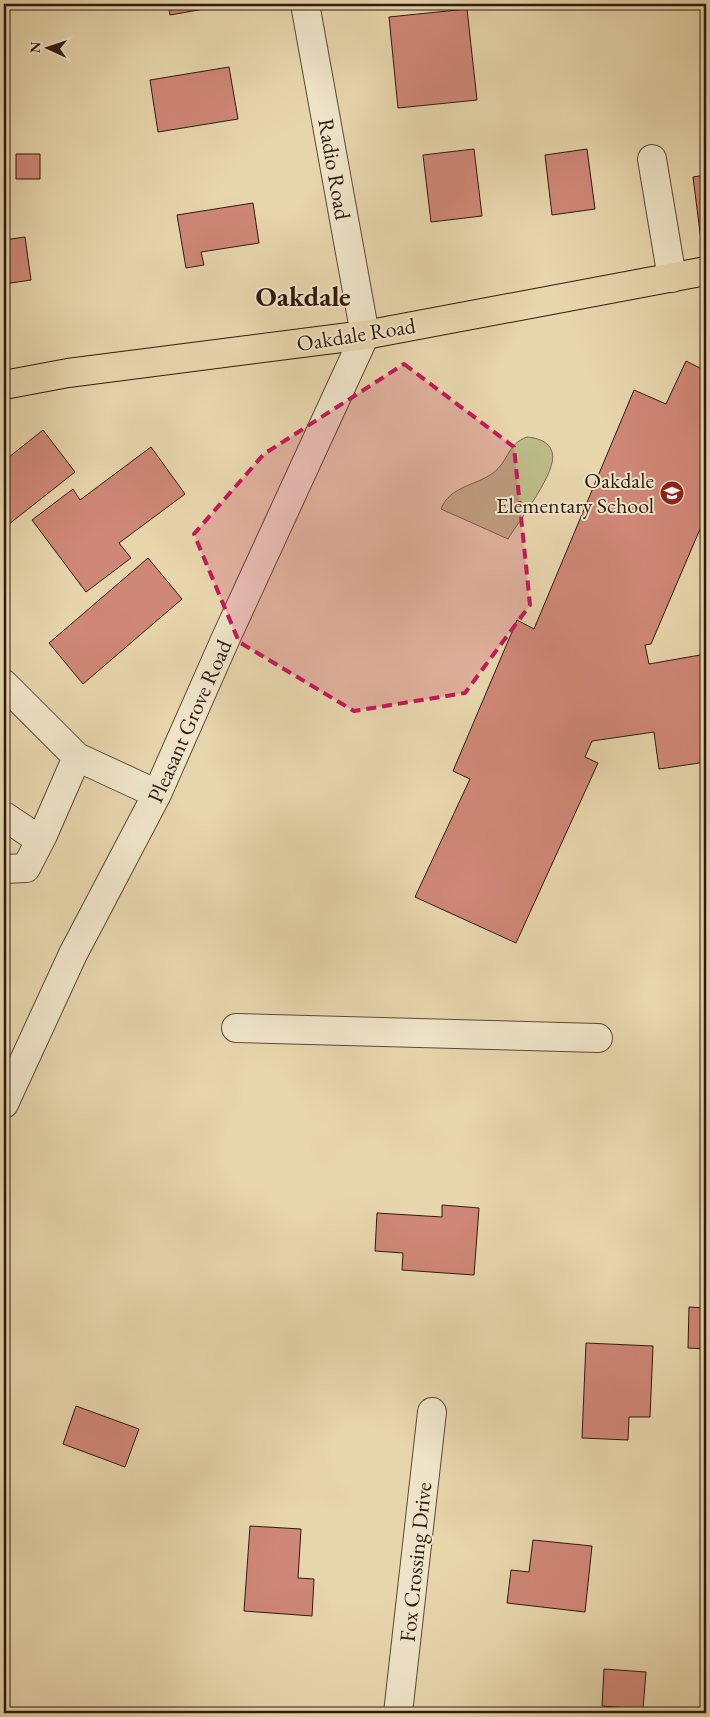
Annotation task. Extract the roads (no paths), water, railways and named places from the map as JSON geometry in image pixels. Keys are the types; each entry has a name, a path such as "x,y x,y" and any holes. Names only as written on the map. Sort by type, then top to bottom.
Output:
{"main road":[{"name":"Oakdale Road","path":"4,385 78,372 366,335 706,272"}],"street":[{"name":"Radio Road","path":"305,4 366,335"},
{"path":"652,159 672,278"},
{"name":"Pleasant Grove Road","path":"4,1104 73,954 158,794 226,640 366,335"},
{"path":"4,684 77,757 158,794"},
{"path":"4,869 26,868 77,757"},
{"path":"4,816 31,834 43,834"},
{"path":"236,1028 598,1038"},
{"name":"Fox Crossing Drive","path":"398,1713 432,1412"}],"place":[{"name":"Oakdale Elementary School","path":"672,493"}],"district":[{"name":"Oakdale","path":"303,296"}]}
